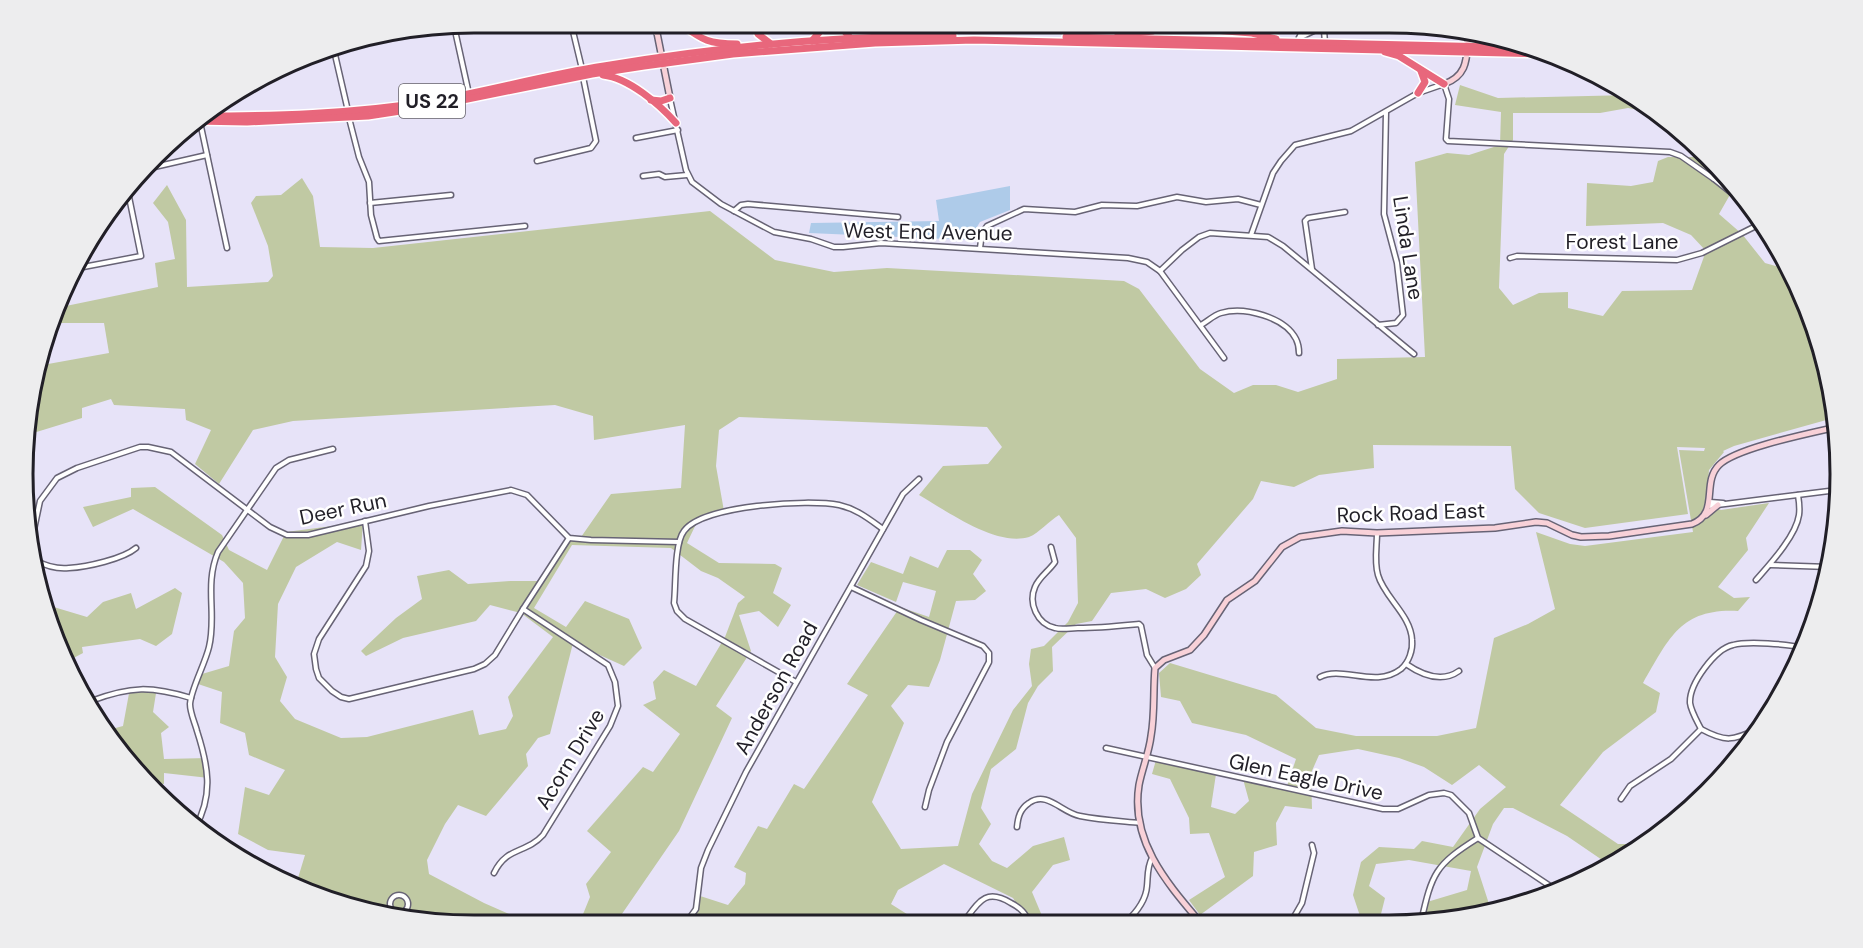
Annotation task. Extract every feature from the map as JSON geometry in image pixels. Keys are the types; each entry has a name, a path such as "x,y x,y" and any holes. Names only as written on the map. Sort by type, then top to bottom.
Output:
{"highway":[{"path":"693,33 710,43 752,46"},
{"path":"758,33 771,44"},
{"path":"812,41 819,33"},
{"path":"846,33 851,39"},
{"path":"1098,38 1137,33"},
{"path":"1256,33 1281,42"},
{"name":"US 22","path":"213,119 304,120 426,102 583,73 752,46 812,41 917,36 1281,42 1299,40 1517,52"},
{"name":"US 22","path":"214,118 348,114 433,106 583,73 592,74 662,61 788,48 974,40 1370,49 1504,48"},
{"path":"1370,49 1399,56 1444,84"},
{"path":"1418,93 1425,82 1419,69"},
{"path":"592,74 622,79 651,100 677,126"},
{"path":"651,100 670,98"}],"street":[{"path":"537,161 591,147 596,141 573,33"},
{"path":"643,176 687,175 658,33"},
{"path":"1299,40 1301,33"},
{"path":"1299,40 1311,33"},
{"path":"1324,33 1325,43"},
{"path":"456,34 469,94"},
{"path":"1251,235 1273,173 1295,145 1351,130 1418,93 1456,79 1462,72 1468,40"},
{"path":"335,55 359,157 369,182 371,215 379,241 525,226"},
{"path":"1444,84 1449,99 1446,139 1454,142 1670,152 1681,156 1724,187"},
{"name":"Linda Lane","path":"1378,325 1396,323 1403,318 1397,263 1384,214 1386,111"},
{"path":"636,138 677,126"},
{"path":"200,128 227,248"},
{"path":"158,166 207,155"},
{"name":"West End Avenue","path":"687,175 706,194 774,232 811,239 834,247 881,243 1128,258 1148,262 1160,271 1224,358"},
{"path":"370,203 451,195"},
{"path":"980,248 982,233 987,226 1024,210 1075,212 1102,206 1137,206 1177,197 1206,202 1238,199 1261,205"},
{"path":"85,267 138,257 141,254 129,199"},
{"path":"734,211 741,205 748,204 898,217"},
{"path":"1312,270 1305,221 1308,218 1344,212"},
{"name":"Forest Lane","path":"1510,258 1517,256 1677,261 1702,253 1754,227"},
{"path":"1160,271 1199,237 1215,232 1273,239 1414,354"},
{"path":"1201,325 1219,313 1233,310 1265,315 1290,332 1297,340 1299,353"},
{"path":"1702,518 1710,504 1714,473 1726,459 1774,443 1827,429"},
{"name":"Deer Run","path":"36,521 40,501 57,478 76,468 140,447 148,447 171,452 280,533 301,536 435,504 511,490 527,495 569,538"},
{"path":"200,819 205,798 208,770 190,708 191,698 209,646 213,564 218,552 273,472 283,463 333,449"},
{"name":"Anderson Road","path":"692,915 696,909 701,868 746,772 903,494 919,479"},
{"path":"1710,504 1829,491"},
{"path":"1710,494 1720,503"},
{"path":"1756,580 1769,565 1797,522 1798,495"},
{"path":"796,682 700,627 677,611 674,603 679,542 684,530 691,523 736,510 787,502 821,503 847,507 860,512 883,529"},
{"path":"1702,518 1720,503"},
{"name":"Rock Road East","path":"1155,668 1164,660 1190,650 1197,644 1227,600 1255,581 1282,547 1300,537 1322,532 1377,533 1495,528 1536,522 1547,523 1572,535 1593,537 1685,525 1702,518"},
{"path":"365,521 369,551 366,566 319,639 314,654 319,678 325,686 341,697 350,699 482,666 495,655 569,538 679,542"},
{"path":"1320,677 1329,674 1383,677 1395,673 1406,664 1412,647 1412,634 1378,577 1377,533"},
{"path":"1051,547 1055,562 1036,584 1032,599 1033,608 1043,621 1058,629 1138,624 1141,626 1147,655 1155,668 1153,720 1138,794 1141,823 1152,857 1165,880 1194,915"},
{"path":"42,563 53,567 67,568 128,555 136,548"},
{"path":"1769,565 1820,567"},
{"path":"851,587 983,646 989,653 989,662 982,678 947,742 925,807"},
{"name":"Acorn Drive","path":"494,873 505,857 537,841 543,835 610,726 618,706 615,682 608,665 523,609"},
{"path":"1744,736 1730,739 1721,738 1701,729 1690,705 1697,680 1724,648 1735,644 1794,647"},
{"path":"1406,664 1429,676 1449,676 1459,671"},
{"path":"95,700 119,692 151,688 191,698"},
{"path":"1620,799 1630,786 1671,759 1701,729"},
{"path":"1106,748 1146,758"},
{"name":"Glen Eagle Drive","path":"1146,758 1390,810 1398,809 1429,795 1444,793 1451,795 1469,813 1478,838"},
{"path":"1017,827 1019,815 1024,807 1032,801 1041,799 1050,801 1077,816 1141,823"},
{"path":"1423,913 1433,879 1440,866 1458,850 1478,838 1548,885"},
{"path":"1295,915 1302,903 1314,853 1312,845"},
{"path":"1133,915 1147,890 1149,864 1152,857"},
{"path":"392,908 392,899 397,896 404,897 408,904 406,910"},
{"path":"969,915 979,902 991,896 999,896 1022,909 1025,915"}],"green space":[{"path":"1460,85 1498,98 1615,95 1638,110 1628,108 1600,113 1513,113 1513,140 1504,154 1499,288 1513,305 1539,293 1568,292 1568,308 1603,316 1622,291 1692,290 1706,251 1691,235 1663,223 1586,226 1587,183 1631,186 1653,182 1658,161 1668,157 1696,157 1730,195 1719,214 1742,234 1765,263 1778,267 1785,279 1807,332 1822,388 1826,420 1734,446 1723,451 1709,470 1706,505 1721,510 1769,503 1746,538 1748,550 1718,587 1734,598 1750,597 1738,611 1718,611 1702,615 1678,629 1643,683 1660,693 1656,712 1603,752 1560,805 1618,844 1629,844 1602,860 1567,836 1513,808 1504,808 1493,824 1477,867 1489,904 1475,907 1425,913 1427,902 1467,890 1471,871 1409,860 1376,864 1369,886 1385,898 1381,915 1360,915 1353,895 1361,862 1379,847 1414,849 1422,841 1453,847 1480,809 1506,787 1479,765 1452,785 1424,767 1399,758 1358,749 1319,755 1311,773 1312,809 1285,806 1276,823 1277,845 1254,852 1253,876 1200,915 1189,900 1225,877 1209,833 1190,834 1189,818 1170,779 1152,774 1156,760 1216,774 1211,807 1235,814 1249,801 1243,779 1286,789 1296,759 1246,735 1192,723 1180,701 1161,697 1159,673 1170,663 1276,695 1316,728 1356,736 1437,736 1476,728 1494,638 1528,624 1555,609 1536,532 1570,544 1585,546 1693,532 1679,450 1704,451 1705,448 1677,447 1688,514 1585,528 1539,513 1515,489 1511,446 1373,445 1374,468 1319,475 1294,487 1261,481 1253,499 1197,564 1201,575 1186,589 1165,598 1146,589 1111,593 1092,621 1076,624 1052,647 1053,671 1038,686 1028,703 1016,749 991,769 981,808 991,824 979,844 992,861 1007,868 1033,846 1064,837 1070,860 1053,865 1032,892 1042,915 1023,915 1013,898 944,864 898,890 891,904 908,915 690,915 697,895 728,905 745,884 746,873 734,867 758,826 767,829 794,784 804,789 868,695 847,684 900,607 929,617 936,591 903,582 896,602 857,585 871,562 903,574 910,556 938,568 947,550 970,550 982,560 973,574 986,591 975,600 956,601 940,660 929,687 908,685 891,706 904,723 872,802 901,849 958,846 972,794 1013,710 1032,686 1029,664 1031,649 1044,646 1068,622 1078,603 1076,538 1059,515 1029,537 1016,539 1002,537 972,526 919,495 943,466 988,464 1002,447 987,427 739,417 719,430 716,466 724,511 697,522 687,543 719,563 775,564 782,568 773,593 791,605 778,627 759,611 739,615 751,651 716,706 732,718 679,831 621,915 583,915 590,897 586,884 611,852 587,831 643,767 653,772 680,734 643,705 656,699 653,682 664,670 696,686 725,637 738,603 745,597 718,578 701,571 671,548 572,545 534,608 566,627 585,601 629,619 642,648 624,666 573,643 550,734 538,738 526,754 528,766 486,816 458,805 445,824 427,860 429,874 510,915 474,915 388,907 332,892 298,878 305,855 268,850 238,834 245,787 269,795 285,770 249,755 245,733 220,723 222,692 198,684 202,674 229,666 234,631 245,618 243,583 224,562 133,509 93,527 83,507 131,497 131,488 155,487 222,535 229,550 267,570 286,532 363,522 361,550 337,542 296,567 278,604 275,657 287,677 280,701 295,719 341,738 367,737 473,710 479,735 506,729 513,716 508,697 553,637 521,613 490,605 476,621 403,638 366,656 361,651 396,618 422,599 417,576 449,570 468,584 542,581 570,540 579,540 611,494 681,488 685,425 594,440 593,416 555,405 293,421 253,430 219,484 195,464 211,430 186,420 185,409 114,405 111,399 82,408 82,418 35,432 41,388 47,363 109,353 104,323 60,323 67,306 158,287 155,263 175,259 168,222 153,203 167,185 186,220 187,287 268,282 273,276 268,246 251,203 256,196 281,195 302,178 313,196 320,247 373,248 710,211 775,260 834,272 887,268 1124,281 1139,289 1200,369 1234,393 1253,385 1276,385 1298,392 1337,379 1337,359 1425,357 1415,162 1447,153 1469,155 1500,145 1501,112 1455,105"},
{"path":"175,588 182,593 172,634 156,646 140,639 82,647 83,653 73,658 53,607 87,617 103,602 131,593 136,609"},
{"path":"157,687 153,712 169,727 161,733 164,759 208,758 209,778 164,773 164,784 160,784 142,765 114,728 123,726 130,688"}],"water":[{"path":"1010,186 1010,210 980,222 969,240 809,233 811,223 939,221 936,200"}]}
